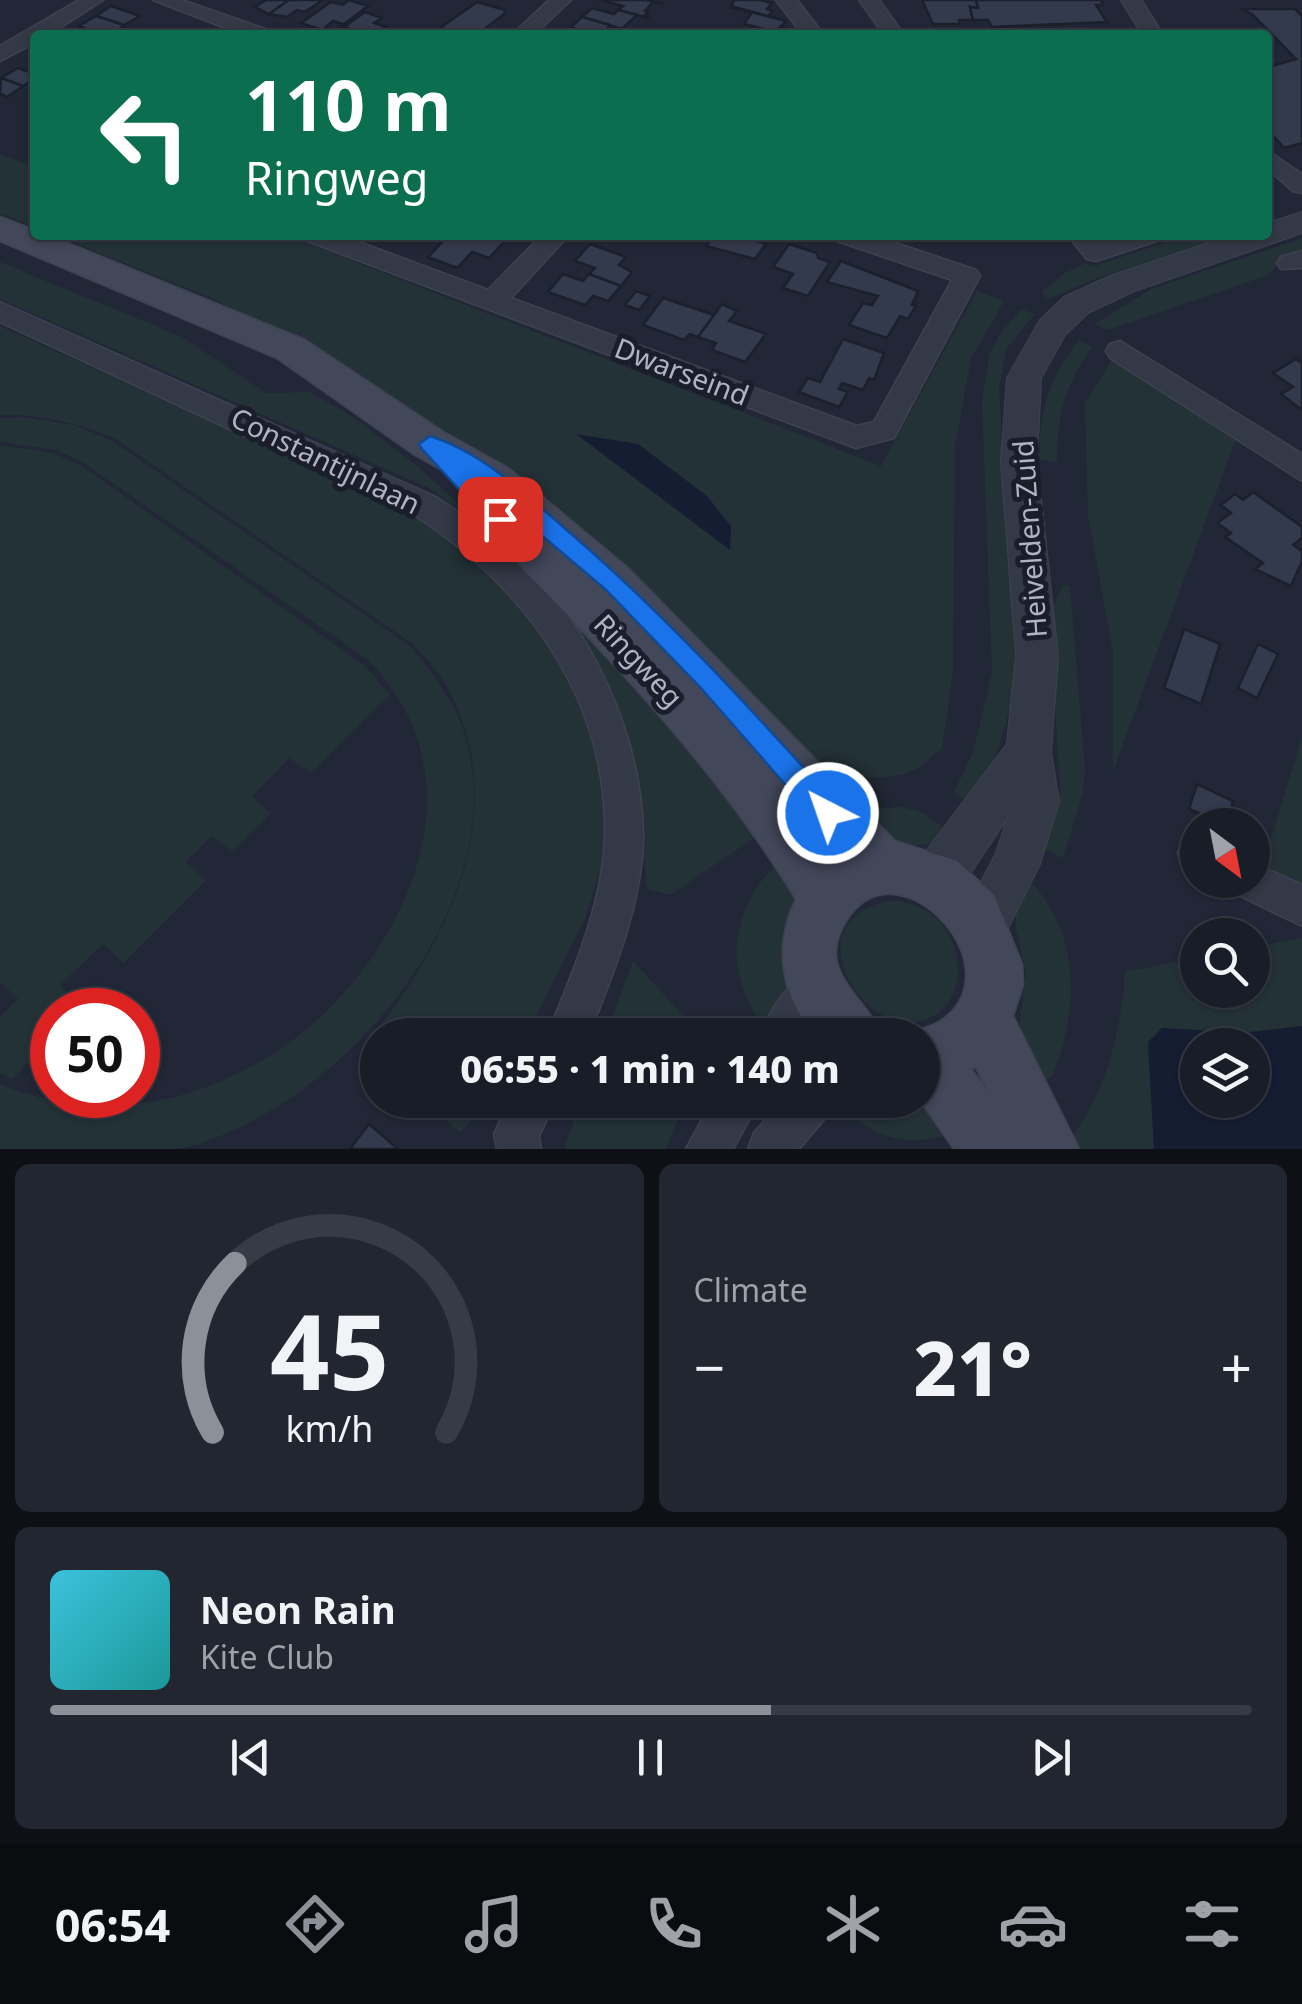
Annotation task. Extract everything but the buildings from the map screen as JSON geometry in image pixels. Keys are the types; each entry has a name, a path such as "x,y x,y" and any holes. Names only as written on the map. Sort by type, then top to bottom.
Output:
{"main road":[{"name":"Ringweg","path":"0,228 291,349 430,444 493,479 613,582 708,679 828,813 910,873 962,899 982,927"},
{"name":"Ringweg","path":"430,444 472,492 676,698 788,839 826,896"},
{"path":"833,1018 815,988 808,955 812,923 826,896 852,876 910,873"},
{"path":"940,1052 960,1045 984,1018 994,989 993,958 982,927"},
{"path":"984,1018 1048,1149"},
{"path":"940,1079 991,1149"}],"street":[{"path":"42,30 92,0"},
{"path":"164,0 250,30"},
{"path":"528,30 561,0"},
{"path":"786,0 810,30"},
{"path":"869,0 890,30"},
{"path":"1131,0 1150,30"},
{"path":"0,55 30,37"},
{"path":"1272,162 1292,183"},
{"name":"Heivelden-Zuid","path":"982,927 1016,864 1036,802 1029,752 1037,656 1018,462 1024,378 1052,328 1076,305 1121,284 1281,248 1302,222"},
{"name":"Dwarseind","path":"330,240 856,437 884,430 967,276 861,240"},
{"path":"494,300 551,240"},
{"path":"1088,244 1115,240"},
{"name":"Constantijnlaan","path":"0,310 426,506 479,542 530,594 574,654 606,720 621,784 624,841 608,912 574,1018"},
{"path":"1120,350 1302,469"},
{"path":"910,873 973,835 998,786 1029,752"},
{"path":"1270,890 1302,906"},
{"path":"793,1018 815,988"},
{"path":"519,1149 516,1134 524,1118"},
{"path":"708,1149 727,1118"},
{"path":"770,1149 796,1118"}],"shaded area":[{"path":"0,154 30,165 30,225 0,213"},
{"path":"1302,238 1302,252 1284,258 1268,275 1108,330 1094,324 1152,289"},
{"path":"67,240 299,240 881,466 977,291 1004,301 971,359 955,447 953,672 942,749 908,773 863,779 818,777 460,442 301,342 211,298"},
{"path":"1172,240 1216,240 1098,278 1047,299 1043,295 1042,291 1065,273 1086,263 1092,267"},
{"path":"0,262 182,337 266,393 310,392 355,418 423,471 484,527 429,488 0,299"},
{"path":"1022,309 1035,314 1006,349 999,389 1016,686 998,750 974,807 954,792 973,752 992,673 982,403 989,355 1001,332"},
{"path":"0,326 433,521 521,604 565,674 586,723 602,778 607,845 586,917 536,1018 386,1018 430,951 450,909 465,866 473,821 474,776 466,731 447,686 413,644 114,438 58,420 0,415"},
{"path":"1079,340 1092,347 1064,402 1057,462 1039,460 1048,396 1060,368"},
{"path":"1114,357 1237,436 1113,771 1113,653 1088,516 1085,403"},
{"path":"23,417 74,425 111,440 410,646 447,695 463,729 474,795 465,862 440,928 402,990 378,1018 360,1018 360,1039 298,1093 239,1128 178,1149 0,1149 0,1084 30,1095 30,1118 160,1118 160,1100 235,1075 289,1043 338,1000 378,949 408,892 424,832 425,771 406,713 367,659 82,462 56,450 0,442 0,418"},
{"path":"0,445 53,453 82,466 365,666 390,695 311,773 289,758 252,797 271,813 233,852 211,836 186,862 206,880 123,963 103,944 60,985 63,988 30,988 30,1061 12,1079 0,1073 0,1017 18,999 0,982"},
{"path":"544,584 763,832 670,895 647,889 636,771 616,712"},
{"path":"1062,585 1070,586 1085,768 1083,792 1063,858 1042,848 1060,790 1050,617"},
{"path":"1302,737 1302,884 1270,868 1270,842"},
{"path":"902,807 921,812 954,834 921,845 885,840 862,809"},
{"path":"784,861 794,895 786,934 788,982 785,1009 779,1018 757,1018 738,971 738,934 754,891"},
{"path":"1028,879 1046,900 1058,923 1066,948 1071,1000 1052,1077 1032,1086 1017,1048 1026,972 1015,908"},
{"path":"895,900 922,909 945,928 956,952 957,979 948,1004 938,1013 924,1018 892,1018 865,1002 849,980 841,955 844,931 861,911"},
{"path":"1302,938 1302,1026 1270,1030 1162,1028 1148,1043 1154,1149 1068,1149 1066,1145 1092,1104 1109,1063 1125,972 1180,961 1180,1008 1270,1008 1270,944"},
{"path":"633,961 685,1018 612,1018"},
{"path":"940,1116 959,1132 907,1140 855,1118"},
{"path":"443,1118 473,1118 460,1132"},
{"path":"575,1118 678,1118 666,1149 564,1149"}],"water":[{"path":"576,434 638,444 707,496 731,526 730,550"},
{"path":"1302,1026 1302,1149 1154,1149 1148,1042 1162,1028 1180,1029 1180,1118 1270,1118 1270,1030"}],"route":[{"path":"500,519 430,444 493,479 613,582 708,679 828,813"}]}
